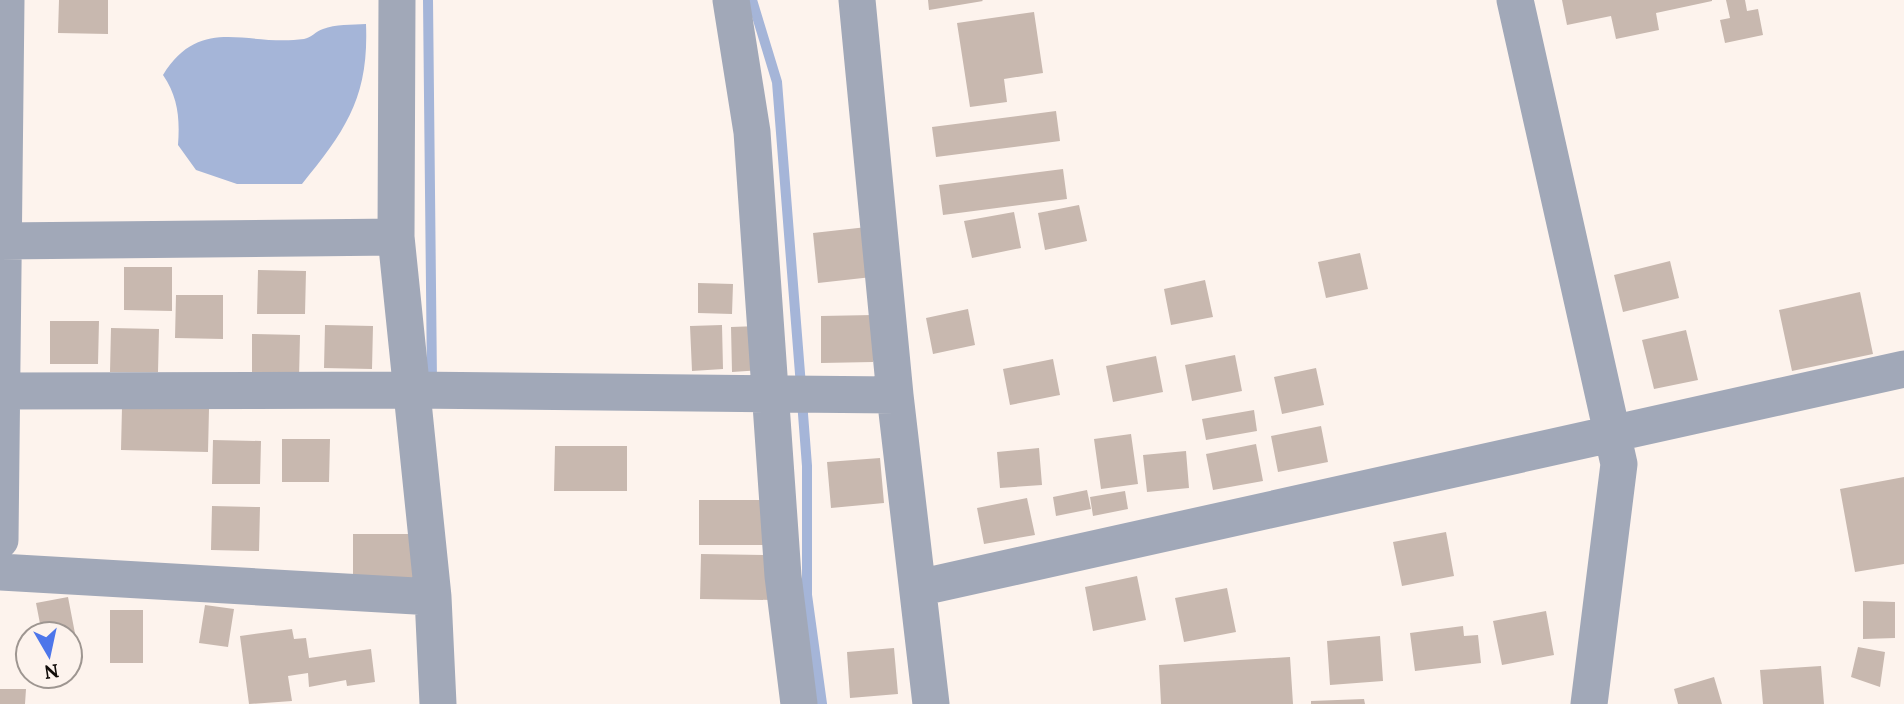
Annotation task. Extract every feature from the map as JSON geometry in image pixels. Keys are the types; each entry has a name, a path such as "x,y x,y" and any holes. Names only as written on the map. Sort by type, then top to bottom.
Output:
{"street":[{"path":"0,540 6,0"},
{"path":"397,0 397,237 433,597 438,704"},
{"path":"731,0 752,132 783,576 799,704"},
{"path":"857,0 895,395 931,704"},
{"path":"1514,0 1619,464 1589,704"},
{"path":"2,241 397,237"},
{"path":"918,588 1904,369"},
{"path":"1,391 411,390 895,395"},
{"path":"0,572 433,597"}],"water":[{"path":"366,24 363,72 352,111 331,146 302,184 237,184 196,170 178,145 177,108 163,75 178,56 193,45 209,39 304,39 328,27"}],"building":[{"path":"59,0 108,0 108,34 58,33"},
{"path":"928,0 982,0 983,1 929,10"},
{"path":"1562,0 1712,1 1656,13 1659,30 1616,39 1611,16 1567,25"},
{"path":"1726,0 1745,0 1747,11 1758,9 1763,35 1725,43 1720,20 1730,18"},
{"path":"1034,12 1043,73 1004,79 1007,102 970,107 957,23"},
{"path":"1056,111 1060,141 936,157 932,127"},
{"path":"1063,169 1067,199 943,215 939,185"},
{"path":"1079,205 1087,241 1045,250 1038,213"},
{"path":"1014,212 1021,248 972,258 964,221"},
{"path":"867,227 872,277 818,283 813,233"},
{"path":"1360,253 1368,289 1326,298 1318,262"},
{"path":"1670,261 1679,298 1623,312 1614,275"},
{"path":"124,267 172,267 172,311 124,310"},
{"path":"258,270 306,271 305,314 257,314"},
{"path":"1205,280 1213,317 1171,325 1164,289"},
{"path":"698,283 733,284 732,314 698,313"},
{"path":"1860,292 1873,354 1792,371 1779,310"},
{"path":"176,295 223,295 223,339 175,338"},
{"path":"968,309 975,345 933,354 926,318"},
{"path":"873,315 873,362 821,363 821,316"},
{"path":"50,321 99,321 98,364 50,364"},
{"path":"325,325 373,326 372,369 324,368"},
{"path":"722,325 723,369 692,371 690,326"},
{"path":"759,326 762,370 732,372 731,327"},
{"path":"111,328 159,329 158,372 110,372"},
{"path":"1686,330 1698,380 1654,389 1642,340"},
{"path":"252,334 300,335 299,378 252,377"},
{"path":"1235,355 1242,391 1192,401 1185,365"},
{"path":"1156,356 1163,392 1113,402 1106,366"},
{"path":"1053,359 1060,395 1010,405 1003,369"},
{"path":"1316,368 1324,405 1282,414 1274,377"},
{"path":"122,407 209,409 208,452 121,450"},
{"path":"1254,410 1257,431 1206,440 1202,419"},
{"path":"1321,426 1328,462 1278,472 1271,436"},
{"path":"1131,434 1138,484 1101,489 1094,439"},
{"path":"282,439 330,439 329,482 282,482"},
{"path":"213,440 261,441 260,484 212,484"},
{"path":"1256,444 1263,481 1213,490 1206,454"},
{"path":"555,446 627,446 627,491 554,491"},
{"path":"1039,448 1042,485 1000,488 997,452"},
{"path":"1186,451 1189,488 1147,492 1143,455"},
{"path":"880,458 884,503 831,508 827,462"},
{"path":"1904,477 1904,564 1855,572 1840,489"},
{"path":"1087,490 1091,509 1056,516 1053,497"},
{"path":"1125,491 1128,509 1093,516 1090,497"},
{"path":"1027,498 1035,535 984,544 977,508"},
{"path":"699,500 771,500 771,545 699,545"},
{"path":"212,506 260,507 259,551 211,550"},
{"path":"1446,532 1454,576 1402,586 1393,542"},
{"path":"353,534 425,534 425,579 353,579"},
{"path":"701,554 773,555 772,600 700,599"},
{"path":"1137,576 1146,620 1093,631 1085,587"},
{"path":"1227,588 1236,632 1184,642 1175,598"},
{"path":"68,597 72,620 39,620 36,603"},
{"path":"1863,601 1895,602 1895,638 1863,639"},
{"path":"205,605 234,609 228,647 199,643"},
{"path":"110,610 143,610 143,663 110,663"},
{"path":"1546,611 1554,655 1502,665 1493,621"},
{"path":"1463,626 1464,636 1478,635 1481,663 1415,671 1410,633"},
{"path":"292,629 294,639 306,638 309,658 371,649 375,682 347,686 346,680 309,687 308,673 288,676 292,701 249,704 240,636"},
{"path":"1380,636 1383,681 1330,685 1327,641"},
{"path":"1858,647 1885,652 1880,687 1851,677"},
{"path":"894,648 898,694 850,698 847,652"},
{"path":"1290,657 1293,704 1161,704 1159,665"},
{"path":"1821,666 1824,704 1763,704 1760,670"},
{"path":"1714,677 1722,704 1678,704 1674,689"},
{"path":"0,689 26,690 25,704 0,704"},
{"path":"1364,699 1365,704 1311,704 1311,701"}],"waterway":[{"path":"428,0 432,382"},
{"path":"752,0 777,82 801,386"},
{"path":"802,401 807,466 807,595 822,704"}]}
